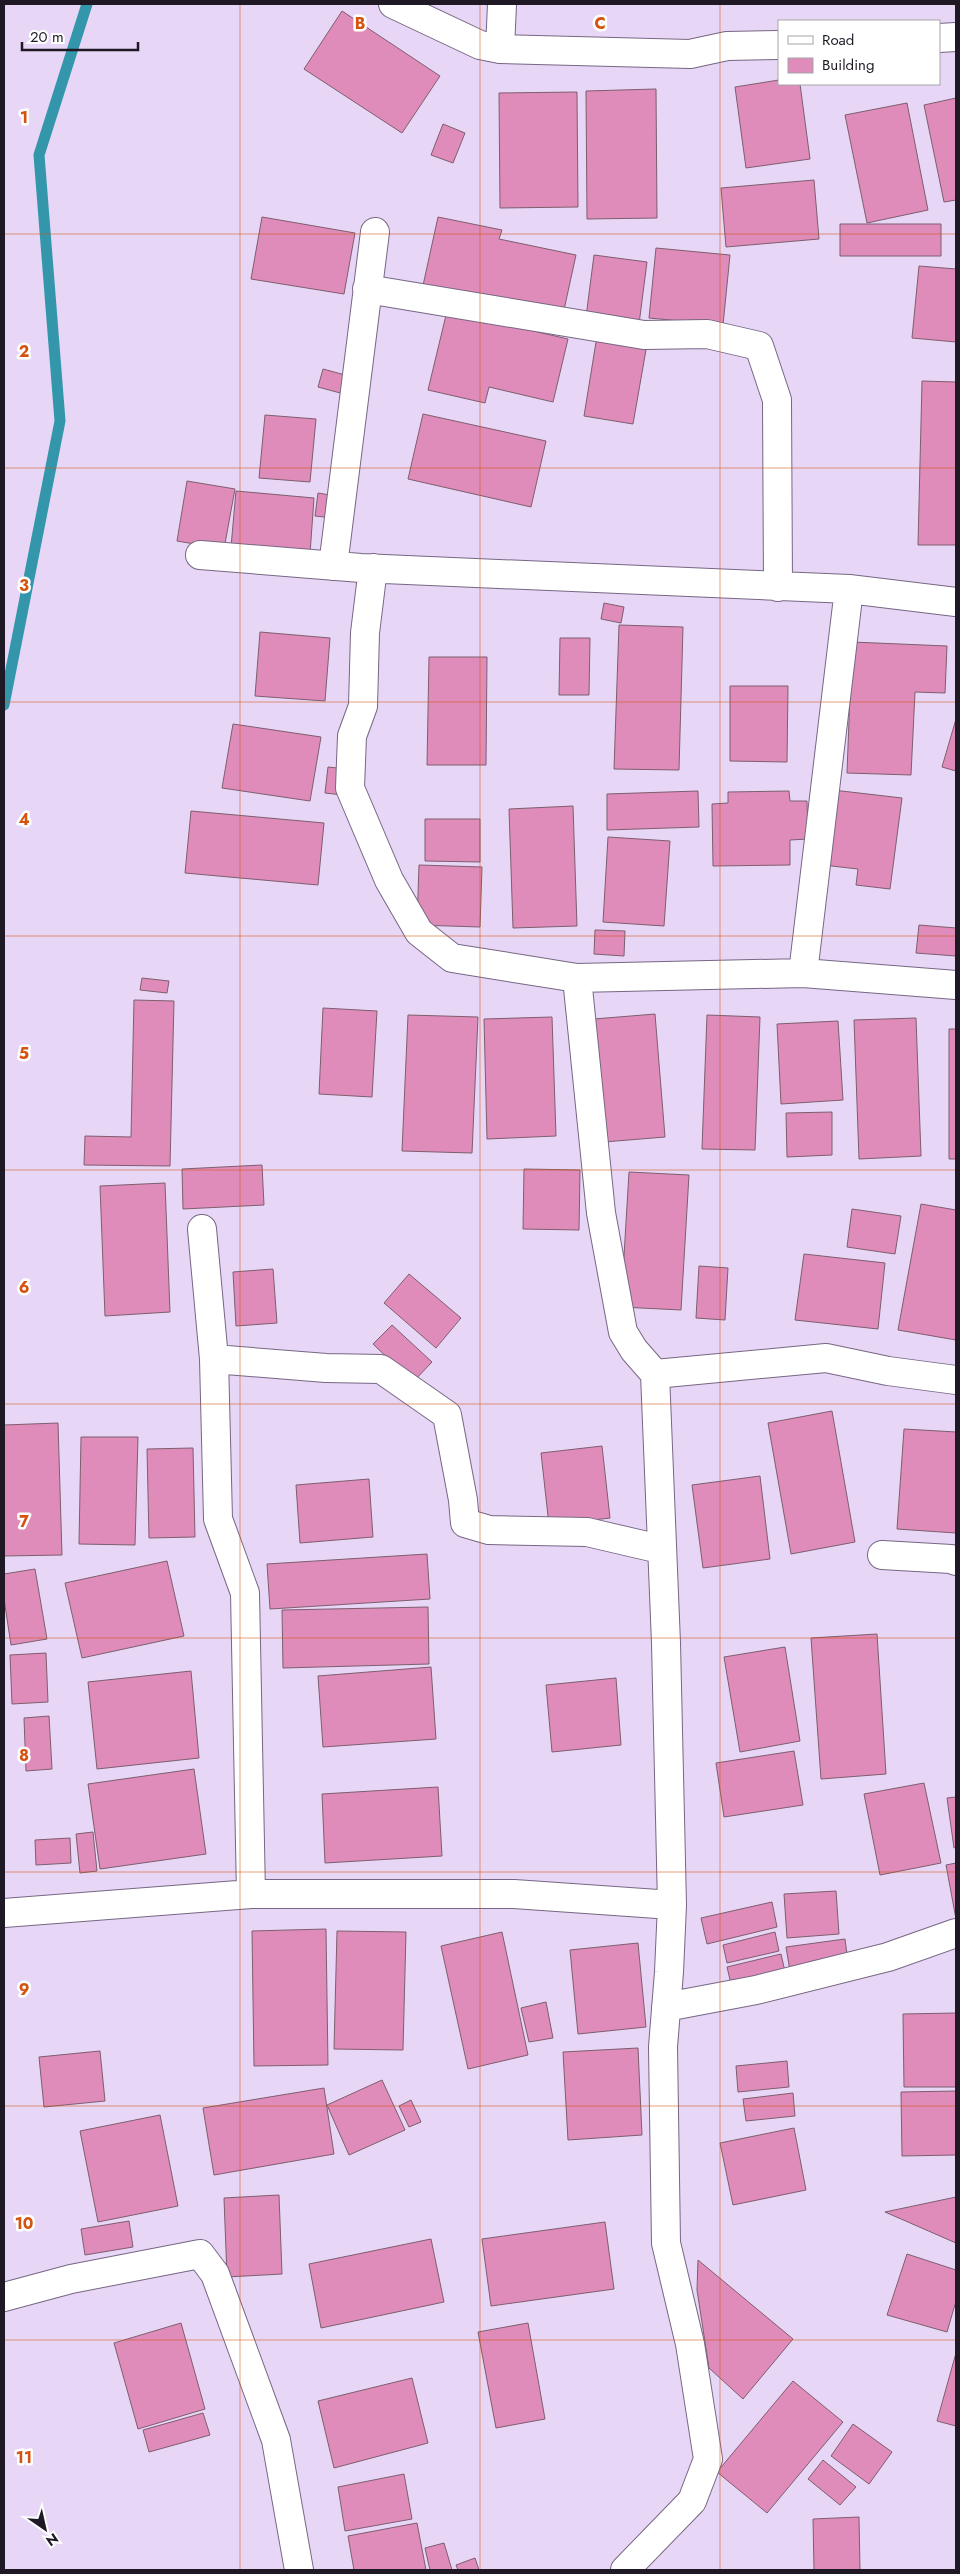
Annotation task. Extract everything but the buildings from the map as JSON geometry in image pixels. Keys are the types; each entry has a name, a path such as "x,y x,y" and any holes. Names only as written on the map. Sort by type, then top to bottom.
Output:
{"street":[{"path":"393,4 480,45 500,49 690,54 727,46 778,45"},
{"path":"500,49 502,4"},
{"path":"940,38 956,37"},
{"path":"333,566 375,232"},
{"path":"367,289 644,335 707,334 759,346 776,400 778,587"},
{"path":"200,555 333,566 849,589 956,602"},
{"path":"374,568 365,633 363,706 352,736 350,788 389,880 418,932 452,958 578,978 803,973 956,985"},
{"path":"803,973 849,589"},
{"path":"578,978 601,1213 623,1332 634,1350 655,1374 660,1549 666,1643 672,1905 663,2047 666,2243 690,2344 708,2459 692,2501 625,2570"},
{"path":"202,1229 214,1359 218,1518 245,1593 251,1894"},
{"path":"655,1374 826,1358 888,1371 956,1380"},
{"path":"214,1359 326,1368 381,1369 447,1415 464,1500 465,1523 489,1530 588,1532 660,1549"},
{"path":"882,1555 951,1559 956,1561"},
{"path":"4,1913 251,1894 514,1894 672,1905"},
{"path":"666,2007 756,1990 888,1957 956,1933"},
{"path":"4,2297 71,2279 200,2254 215,2274 276,2440 299,2570"}],"waterway":[{"path":"4,705 60,421 39,155 87,4"}]}
